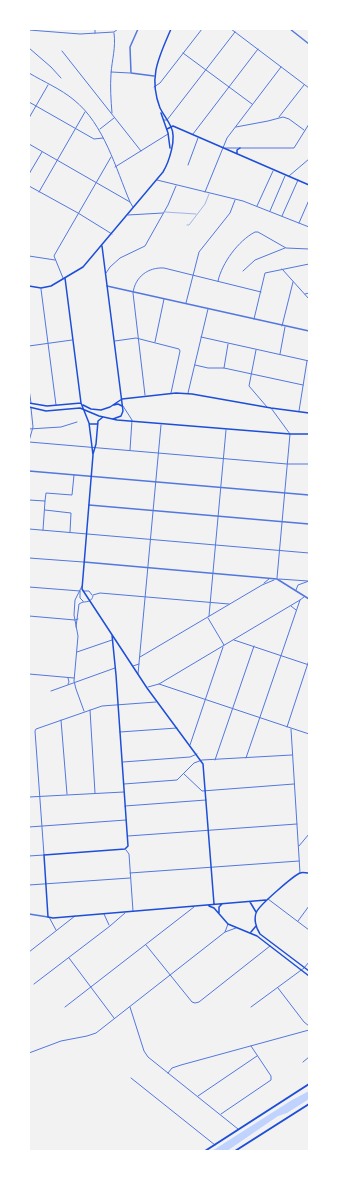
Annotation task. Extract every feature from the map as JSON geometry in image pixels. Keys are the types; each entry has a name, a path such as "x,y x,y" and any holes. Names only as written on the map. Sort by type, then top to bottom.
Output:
{"highway":[{"path":"205,1151 309,1084"},
{"path":"235,1151 309,1104"}],"main road":[{"path":"170,150 167,129 154,87 154,76 159,56 171,29"},
{"path":"29,286 41,288 54,284 83,267 98,251 156,180 167,164 173,134 172,127 160,108"},
{"path":"167,129 172,127 198,137 309,185"},
{"path":"237,154 240,148"},
{"path":"103,245 104,264 123,406 122,414 113,419"},
{"path":"98,251 103,254"},
{"path":"64,279 81,403 90,424 93,454 82,586 83,591 147,688 202,760 206,791 214,904"},
{"path":"112,406 122,399 171,393 188,393 271,408 309,413"},
{"path":"30,403 56,406 81,403 96,410 106,409 118,404 123,406"},
{"path":"30,407 46,411 79,408 102,417 161,424 290,434 309,434"},
{"path":"93,454 96,447 99,419 102,417"},
{"path":"90,424 98,424"},
{"path":"111,633 114,647 128,844 125,850 44,855 48,917 209,906 214,904 249,902 267,899"},
{"path":"112,640 118,645"},
{"path":"114,647 118,645"},
{"path":"256,912 267,899 300,873 309,873"},
{"path":"249,902 256,912 256,926 260,934 309,971"},
{"path":"219,915 218,909 222,904"},
{"path":"209,906 213,907 228,924 250,932 309,976"},
{"path":"250,932 256,926"}],"street":[{"path":"29,30 95,33 114,32 118,29"},
{"path":"131,74 130,47 138,29"},
{"path":"154,87 160,83 202,29"},
{"path":"232,29 309,88"},
{"path":"290,29 308,42"},
{"path":"112,115 110,88 115,45 114,32"},
{"path":"164,120 167,120 235,32"},
{"path":"29,48 61,78"},
{"path":"192,135 258,49"},
{"path":"62,51 141,151"},
{"path":"183,53 253,104"},
{"path":"205,192 235,127 281,67"},
{"path":"111,72 154,76"},
{"path":"29,74 75,101 85,111 99,129 130,202 134,207"},
{"path":"278,118 304,84"},
{"path":"29,118 48,85"},
{"path":"29,102 95,140 103,138"},
{"path":"39,192 85,111"},
{"path":"99,129 114,118"},
{"path":"235,127 278,118 287,118 304,130"},
{"path":"224,148 294,148 309,124"},
{"path":"115,167 168,133"},
{"path":"188,165 198,137"},
{"path":"29,144 130,202"},
{"path":"29,174 42,152"},
{"path":"64,279 54,255 56,249 111,156"},
{"path":"289,177 309,159"},
{"path":"257,206 273,170"},
{"path":"270,211 285,175"},
{"path":"156,180 236,199 309,227"},
{"path":"282,216 298,180"},
{"path":"106,274 110,267 122,257 144,247 164,212 177,185"},
{"path":"29,186 112,234"},
{"path":"186,304 192,275 199,252 229,214 236,199"},
{"path":"299,224 309,200"},
{"path":"127,215 163,213"},
{"path":"218,281 220,270 225,262 240,244 253,233 258,232 286,248"},
{"path":"243,272 257,259 286,248 309,249"},
{"path":"29,256 56,260"},
{"path":"104,264 110,267"},
{"path":"254,319 265,273 309,264"},
{"path":"145,396 133,292 139,278 144,273 164,268 260,292"},
{"path":"282,269 309,299"},
{"path":"282,326 293,282"},
{"path":"107,286 285,327 309,331"},
{"path":"41,288 56,406"},
{"path":"304,294 309,293"},
{"path":"155,343 164,299"},
{"path":"188,393 208,309"},
{"path":"280,355 285,327"},
{"path":"201,337 308,361 299,411"},
{"path":"114,341 136,338 180,350 171,393"},
{"path":"29,346 73,340"},
{"path":"224,368 228,343"},
{"path":"256,350 249,387 267,407"},
{"path":"195,365 208,368 224,368 303,385"},
{"path":"29,389 30,403"},
{"path":"123,406 132,420 130,450"},
{"path":"30,407 32,429 29,441 287,464 309,464"},
{"path":"271,408 290,434 276,579"},
{"path":"29,429 61,427 77,422"},
{"path":"138,674 149,568 161,424"},
{"path":"190,745 204,699 224,645 209,617 226,429"},
{"path":"29,471 309,495"},
{"path":"43,530 46,493 72,494 74,475"},
{"path":"29,500 45,501"},
{"path":"89,505 309,524"},
{"path":"45,510 71,512 70,532"},
{"path":"29,529 309,553"},
{"path":"29,558 269,579 309,581"},
{"path":"262,585 269,579"},
{"path":"140,658 262,585 276,579"},
{"path":"276,579 309,599"},
{"path":"296,591 298,585 309,581"},
{"path":"82,586 75,601 74,620 78,636 74,682 85,711"},
{"path":"29,587 89,591 93,595"},
{"path":"80,591 80,599 83,602"},
{"path":"76,627 79,604 90,601 93,595 100,592 230,604"},
{"path":"147,688 159,684 291,606 304,596"},
{"path":"246,759 300,600"},
{"path":"291,606 297,610"},
{"path":"29,616 74,620 78,619"},
{"path":"77,652 112,640"},
{"path":"234,640 308,665"},
{"path":"214,761 231,708 254,646"},
{"path":"287,727 309,660"},
{"path":"133,666 140,663"},
{"path":"51,691 115,668"},
{"path":"29,674 74,678"},
{"path":"67,677 69,682 67,685"},
{"path":"159,684 309,734"},
{"path":"29,856 44,855 35,731 90,709 102,706 158,702"},
{"path":"90,709 95,793"},
{"path":"61,720 67,795"},
{"path":"119,732 177,728"},
{"path":"291,728 300,873"},
{"path":"122,762 190,757 197,754"},
{"path":"123,784 177,780 194,762 202,760 214,761 292,755"},
{"path":"184,774 202,791 294,784"},
{"path":"29,797 124,792"},
{"path":"125,806 206,800"},
{"path":"29,827 126,820"},
{"path":"127,836 208,829 297,824"},
{"path":"298,847 309,834"},
{"path":"125,850 129,854 133,912"},
{"path":"130,873 299,861"},
{"path":"29,885 130,878"},
{"path":"267,899 309,930"},
{"path":"298,921 309,906"},
{"path":"65,1007 194,907"},
{"path":"34,984 110,926 125,912"},
{"path":"29,914 48,917 56,931"},
{"path":"104,914 110,926"},
{"path":"29,951 76,916"},
{"path":"225,932 228,924"},
{"path":"29,1053 61,1041 92,1034 225,932 236,928"},
{"path":"146,944 192,1002 196,1003 270,946"},
{"path":"68,958 114,1018"},
{"path":"251,1007 304,968 309,962"},
{"path":"278,988 304,1022 309,1026"},
{"path":"129,1006 146,1054 239,1129"},
{"path":"168,1073 172,1068 180,1065 309,1030"},
{"path":"221,1115 271,1079 271,1076 250,1046"},
{"path":"197,1096 257,1056"},
{"path":"303,1062 309,1057"},
{"path":"131,1078 214,1145"}],"lane":[{"path":"187,225 189,225 205,204 209,193"},
{"path":"164,212 197,214"}],"water":[{"path":"309,1091 309,1099 287,1113 278,1116 227,1151 212,1151 292,1100"}]}
